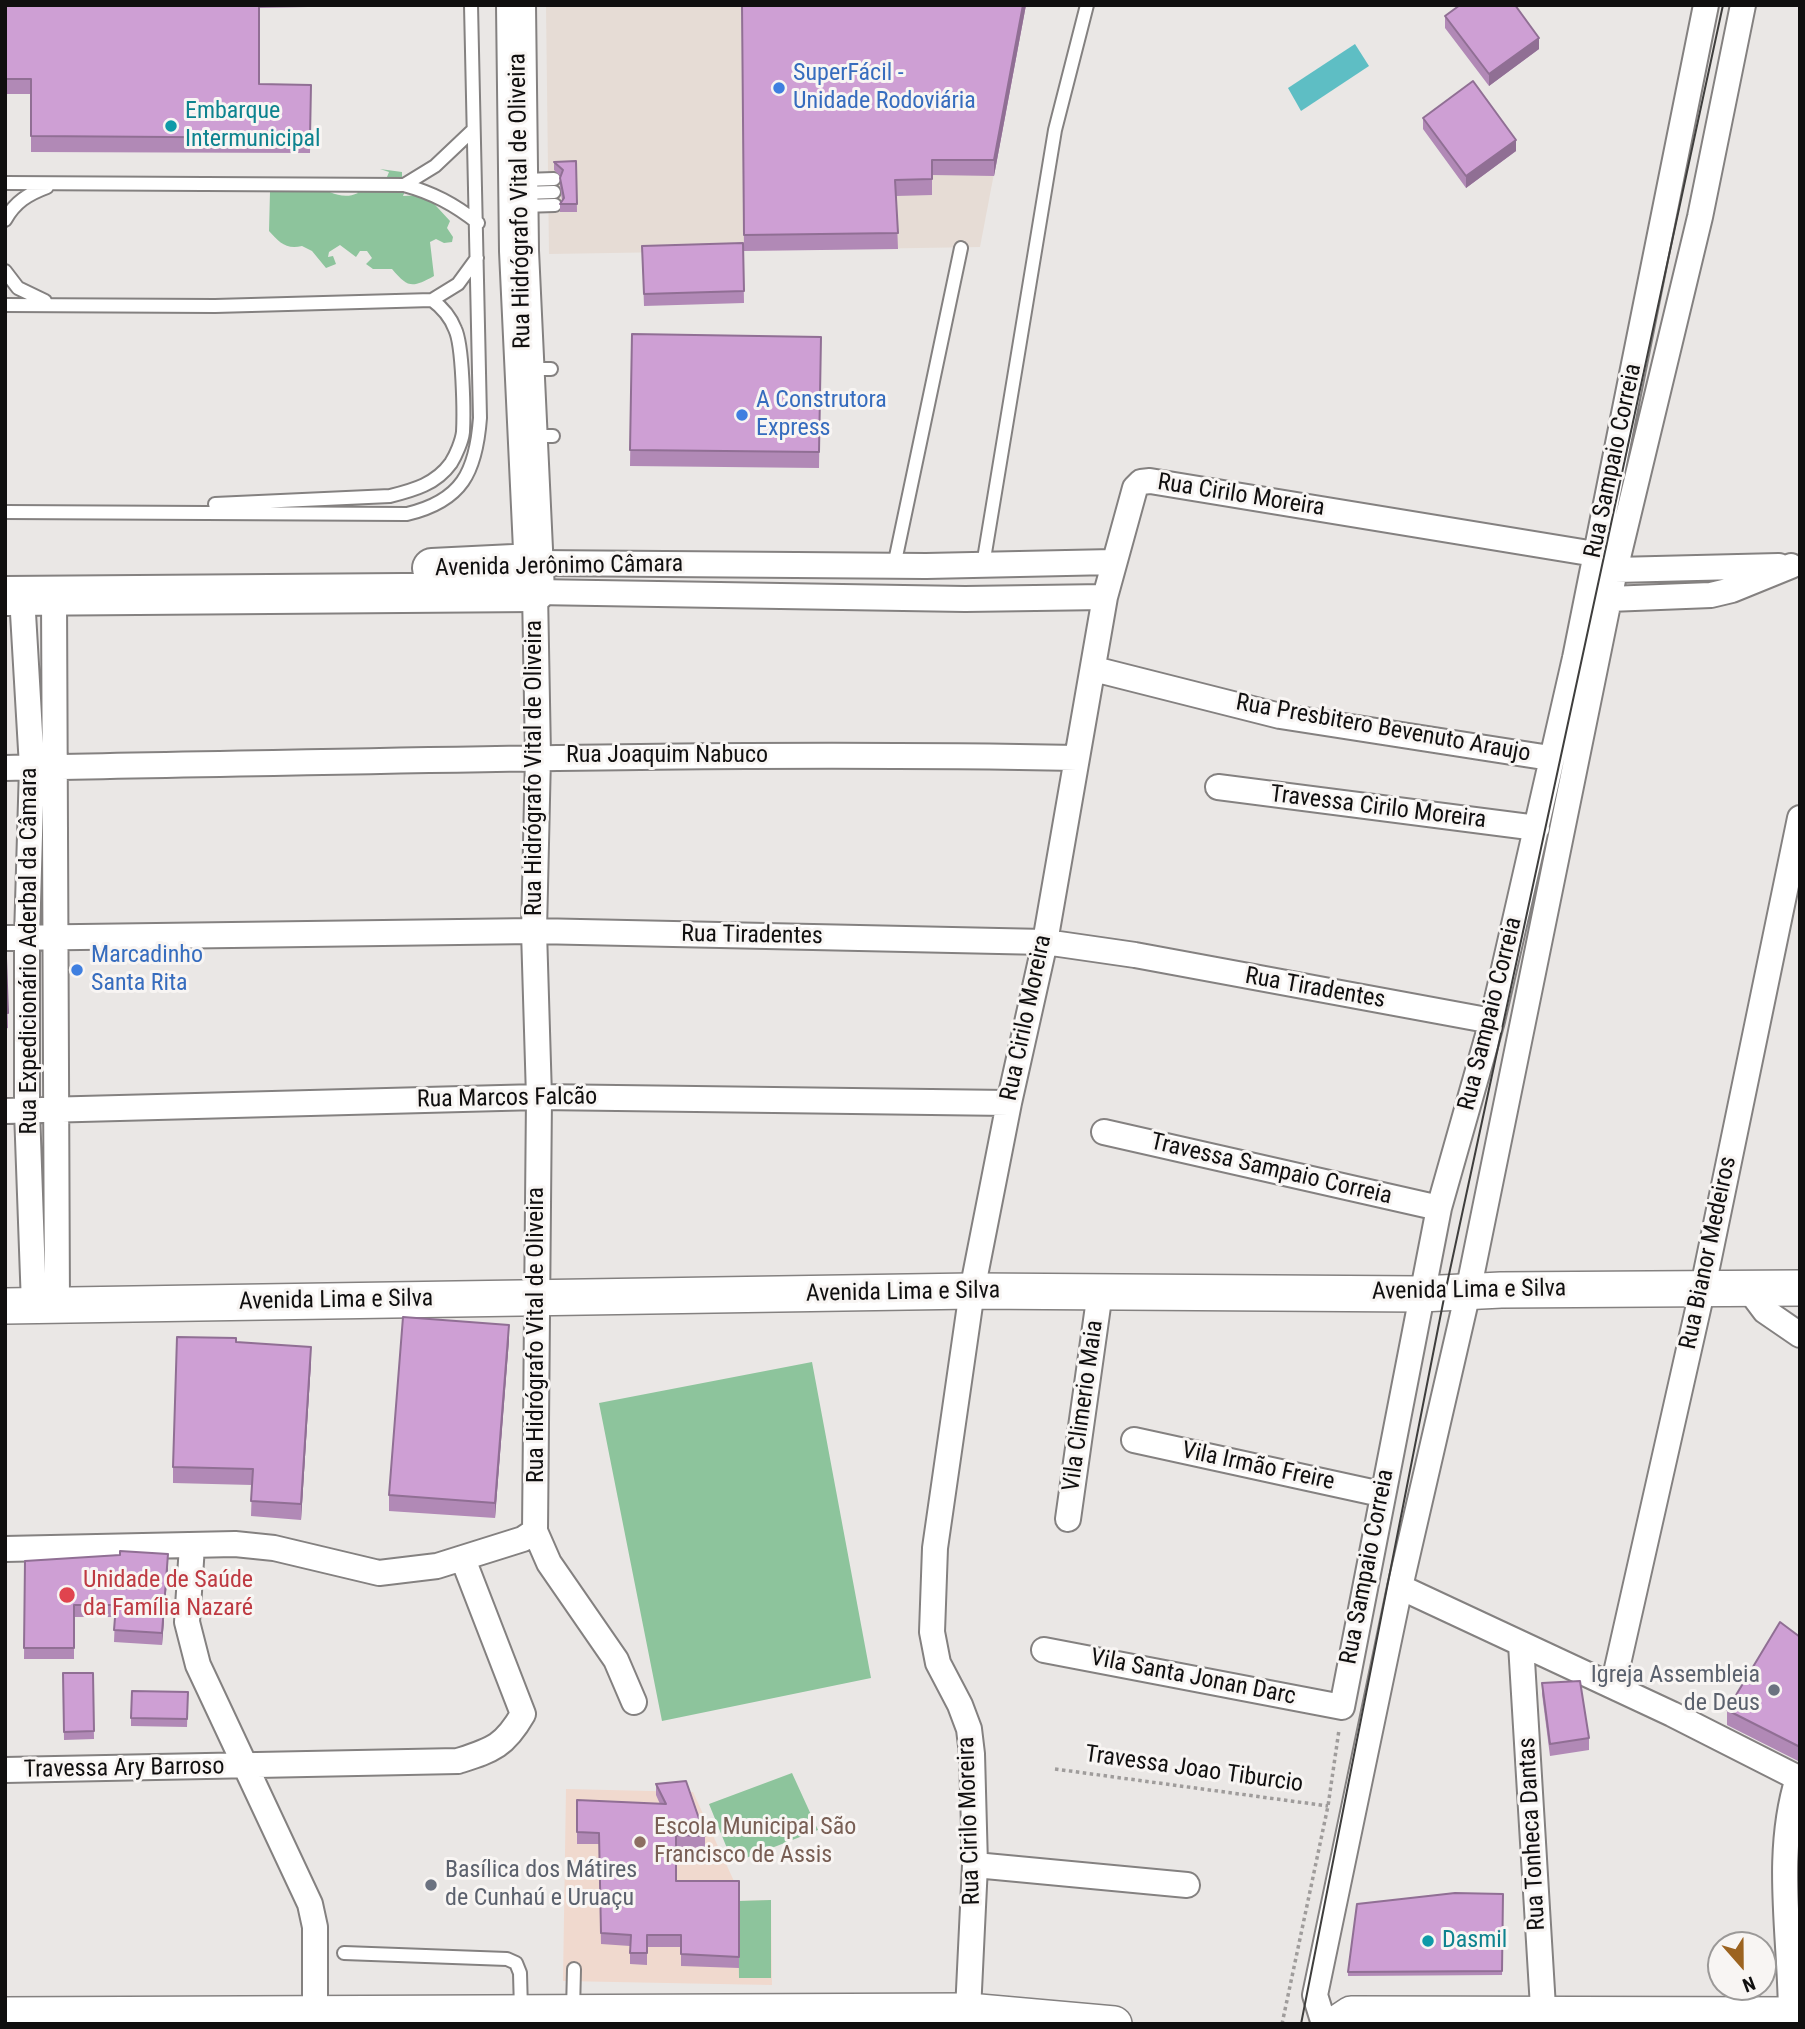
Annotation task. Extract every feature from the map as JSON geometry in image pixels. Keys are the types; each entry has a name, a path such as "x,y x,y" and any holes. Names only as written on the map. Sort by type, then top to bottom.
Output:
{"main road":[{"name":"Rua Hidrógrafo Vital de Oliveira","path":"516,5 536,192 541,436 535,578"},
{"name":"Avenida Jerônimo Câmara","path":"22,590 318,574 535,578"},
{"name":"Avenida Jerônimo Câmara","path":"22,590 535,578"},
{"name":"Avenida Lima e Silva","path":"32,1306 972,1291 1421,1294 1703,1287 1800,1288"},
{"path":"5,2015 223,2019 315,2014 573,2014 725,2019 968,2011 1114,2024"},
{"path":"1352,2020 1794,2018"}],"street":[{"name":"Rua Sampaio Correia","path":"1342,1707 1381,1494 1439,1208 1492,1021 1575,658 1706,5"},
{"name":"Rua Sampaio Correia","path":"1352,2020 1326,2008 1315,1995 1400,1587 1468,1292 1615,570 1700,217 1743,5"},
{"name":"Rua Cirilo Moreira","path":"968,2011 975,1865 969,1729 938,1663 932,1632 935,1548 972,1291 1009,1103 1045,942 1105,597 1135,488 1146,481 1595,554"},
{"name":"Avenida Jerônimo Câmara","path":"535,578 1113,562"},
{"path":"1615,570 1795,566"},
{"path":"1609,599 1711,595 1732,590 1795,566"},
{"name":"Avenida Jerônimo Câmara","path":"535,578 965,599 1105,597"},
{"name":"Rua Hidrógrafo Vital de Oliveira","path":"535,578 538,756 534,931 539,1097 535,1531"},
{"name":"Rua Expedicionário Aderbal da Câmara","path":"22,590 43,767 56,937 58,1110 32,1306"},
{"name":"Rua Presbitero Bevenuto Araujo","path":"1094,669 1280,716 1550,758"},
{"name":"Rua Joaquim Nabuco","path":"5,768 538,756 905,755 1077,758"},
{"name":"Rua Expedicionário Aderbal da Câmara","path":"32,1306 16,1111 16,937 43,767"},
{"name":"Travessa Cirilo Moreira","path":"1218,787 1537,828"},
{"name":"Rua Bianor Medeiros","path":"1613,1686 1703,1287 1800,818"},
{"name":"Rua Tiradentes","path":"16,937 534,931 1045,942 1135,955 1492,1021"},
{"name":"Rua Marcos Falcão","path":"16,1111 539,1097 1009,1103"},
{"name":"Travessa Sampaio Correia","path":"1104,1132 1439,1208"},
{"path":"1747,1287 1766,1311 1800,1335"},
{"name":"Vila Climerio Maia","path":"1068,1519 1100,1292"},
{"name":"Vila Irmão Freire","path":"1134,1440 1381,1494"},
{"path":"5,1549 235,1544 274,1548 379,1573 406,1572 463,1559 523,1539 535,1531 549,1563 616,1660 634,1702"},
{"name":"Travessa Ary Barroso","path":"192,1546 187,1622 191,1645 243,1767 310,1904 315,1927 315,2014"},
{"name":"Travessa Ary Barroso","path":"5,1770 458,1761 495,1749 510,1736 523,1714 463,1559"},
{"path":"1400,1587 1613,1686 1799,1778 1788,1827 1784,1885 1794,2018"},
{"name":"Rua Tonheca Dantas","path":"1521,1644 1536,1854 1543,2020"},
{"name":"Vila Santa Jonan Darc","path":"1044,1650 1342,1707"},
{"path":"975,1865 1187,1885"}],"lane":[{"path":"5,512 407,514 438,505 451,495 466,477 478,452 478,223 471,5"},
{"path":"983,565 1055,130 1087,5"},
{"path":"404,185 435,166 473,130"},
{"path":"5,183 404,185 428,191 453,204 478,223"},
{"path":"5,220 14,206 29,193 58,183"},
{"path":"894,566 923,401 961,248"},
{"path":"5,305 317,304 432,300 458,284 477,258"},
{"path":"5,271 18,288 33,297 58,305"},
{"path":"317,290 317,304"},
{"path":"29,512 390,496 419,489 438,477 452,462 463,435 457,332 444,309 432,300"},
{"path":"344,1953 507,1959 516,1963 520,1973 521,2014"},
{"path":"573,2014 574,1969"}],"path":[{"path":"1282,2024 1328,1806 1342,1707"},
{"name":"Travessa Joao Tiburcio","path":"1055,1769 1328,1806"}],"shaded area":[{"name":"SuperFácil - Unidade Rodoviária","path":"546,5 1026,5 980,247 549,254"},
{"name":"Escola Municipal São Francisco de Assis","path":"566,1789 693,1792 739,1892 739,1901 771,1900 772,1985 563,1981"}],"green space":[{"path":"380,169 402,172 402,179 408,184 403,196 426,195 450,221 447,228 453,237 452,242 444,243 436,239 430,242 434,276 420,283 407,283 392,269 373,269 366,264 372,258 367,251 360,251 356,257 340,245 329,252 328,257 333,256 336,264 326,268 312,251 302,246 283,244 269,231 270,192 278,189 318,192 314,187 341,195 352,195 358,193 355,190 358,179 387,177 389,172"},
{"path":"812,1362 871,1678 662,1721 599,1403"},
{"path":"792,1773 818,1830 733,1863 709,1804"},
{"path":"771,1900 771,1978 739,1978 738,1901"}],"water":[{"path":"1355,44 1369,66 1301,111 1288,88"}],"building":[{"path":"5,5 259,5 259,84 311,85 310,138 31,136 31,79 5,79"},
{"path":"742,5 1023,5 994,160 932,160 932,179 895,180 898,233 744,235"},
{"path":"1460,5 1515,5 1539,38 1489,74 1445,16"},
{"path":"1473,81 1516,140 1466,176 1423,118"},
{"path":"576,161 577,204 560,204 564,198 560,178 563,170 554,162"},
{"path":"743,243 744,291 644,294 642,246"},
{"path":"632,334 821,337 819,452 630,450"},
{"path":"6,958 8,1013 5,1013"},
{"path":"403,1317 509,1325 495,1503 389,1495"},
{"path":"177,1337 236,1338 236,1342 311,1347 301,1504 251,1501 253,1469 173,1467"},
{"path":"120,1551 168,1554 162,1633 114,1630 116,1605 74,1605 74,1648 24,1648 25,1561 120,1555"},
{"name":"Igreja Assembleia de Deus","path":"1780,1622 1800,1637 1800,1747 1727,1710"},
{"path":"63,1673 93,1673 94,1731 64,1732"},
{"path":"1580,1681 1589,1738 1550,1744 1542,1683"},
{"path":"132,1691 188,1692 187,1719 131,1718"},
{"path":"686,1781 705,1836 676,1835 676,1881 739,1881 739,1957 681,1954 681,1935 647,1935 647,1953 630,1953 631,1935 601,1933 599,1833 577,1832 577,1800 666,1804 656,1784"},
{"name":"Dasmil","path":"1455,1893 1503,1894 1502,1971 1348,1972 1357,1904"}],"tram line":[{"path":"1301,2024 1445,1293 1723,5"}],"place":[{"name":"SuperFácil - Unidade Rodoviária","path":"779,88"},
{"name":"Embarque Intermunicipal","path":"171,126"},
{"name":"A Construtora Express","path":"742,415"},
{"name":"Marcadinho Santa Rita","path":"77,970"},
{"name":"Unidade de Saúde da Família Nazaré","path":"67,1595"},
{"name":"Igreja Assembleia de Deus","path":"1774,1690"},
{"name":"Escola Municipal São Francisco de Assis","path":"640,1842"},
{"name":"Basílica dos Mátires de Cunhaú e Uruaçu","path":"431,1885"},
{"name":"Dasmil","path":"1428,1941"}]}
